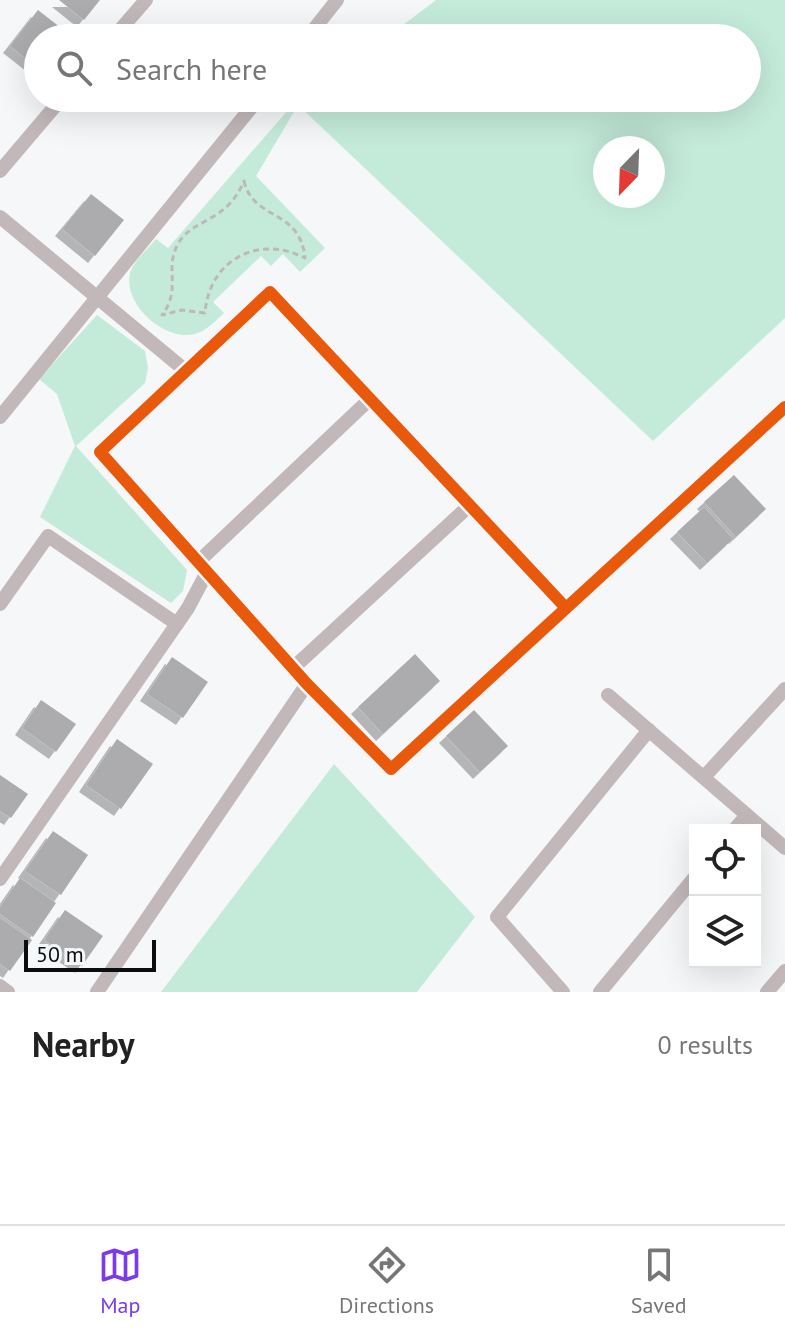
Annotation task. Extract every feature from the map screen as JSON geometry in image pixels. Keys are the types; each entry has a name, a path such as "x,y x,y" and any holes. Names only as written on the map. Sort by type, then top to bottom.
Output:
{"street":[{"path":"125,24 146,0"},
{"path":"318,24 337,0"},
{"path":"0,171 50,112"},
{"path":"0,417 248,112"},
{"path":"0,217 186,371"},
{"path":"566,608 270,292 100,452 292,669 391,769 785,407"},
{"path":"0,879 177,624 201,568 370,399"},
{"path":"292,669 470,505"},
{"path":"0,604 48,536 177,624"},
{"path":"97,992 307,684"},
{"path":"704,777 785,689"},
{"path":"608,695 785,848"},
{"path":"563,992 497,917 649,730"},
{"path":"739,824 747,815"},
{"path":"600,992 689,884"},
{"path":"767,992 785,971"},
{"path":"0,986 8,992"}],"path":[{"path":"244,181 253,201 295,229 305,258 281,248 242,254 215,278 205,313 182,310 162,315 174,289 172,266 175,250 183,235 219,215 234,200 244,181"}],"green space":[{"path":"436,0 785,0 785,318 653,441 305,112 761,112 761,24 404,24"},
{"path":"286,112 294,112 256,176 325,248 300,272 283,254 271,266 261,256 213,302 224,313 207,328 187,335 165,330 145,315 129,284 132,268 156,239 168,248"},
{"path":"97,315 145,351 148,368 145,383 76,446 187,570 183,591 171,603 40,517 75,446 57,394 39,379"},
{"path":"334,764 475,917 417,992 161,992"}],"building":[{"path":"59,0 100,0 84,20"},
{"path":"38,10 56,24 27,24"},
{"path":"24,28 24,57 10,46"},
{"path":"91,194 124,220 95,256 62,229"},
{"path":"734,475 766,509 736,537 704,502"},
{"path":"704,507 733,539 707,563 677,532"},
{"path":"415,654 440,681 383,734 358,707"},
{"path":"172,657 208,682 183,718 147,694"},
{"path":"41,700 76,724 56,752 22,728"},
{"path":"474,710 508,746 480,772 446,736"},
{"path":"117,739 153,764 121,809 86,785"},
{"path":"0,775 28,794 11,818 0,811"},
{"path":"53,831 88,855 61,895 25,871"},
{"path":"20,878 56,903 33,937 0,914 0,907"},
{"path":"65,910 103,936 82,966 44,940"},
{"path":"0,918 32,940 10,971 0,964"}],"cycle path":[{"path":"566,608 270,292 100,452 307,684 391,769 785,407"}]}
